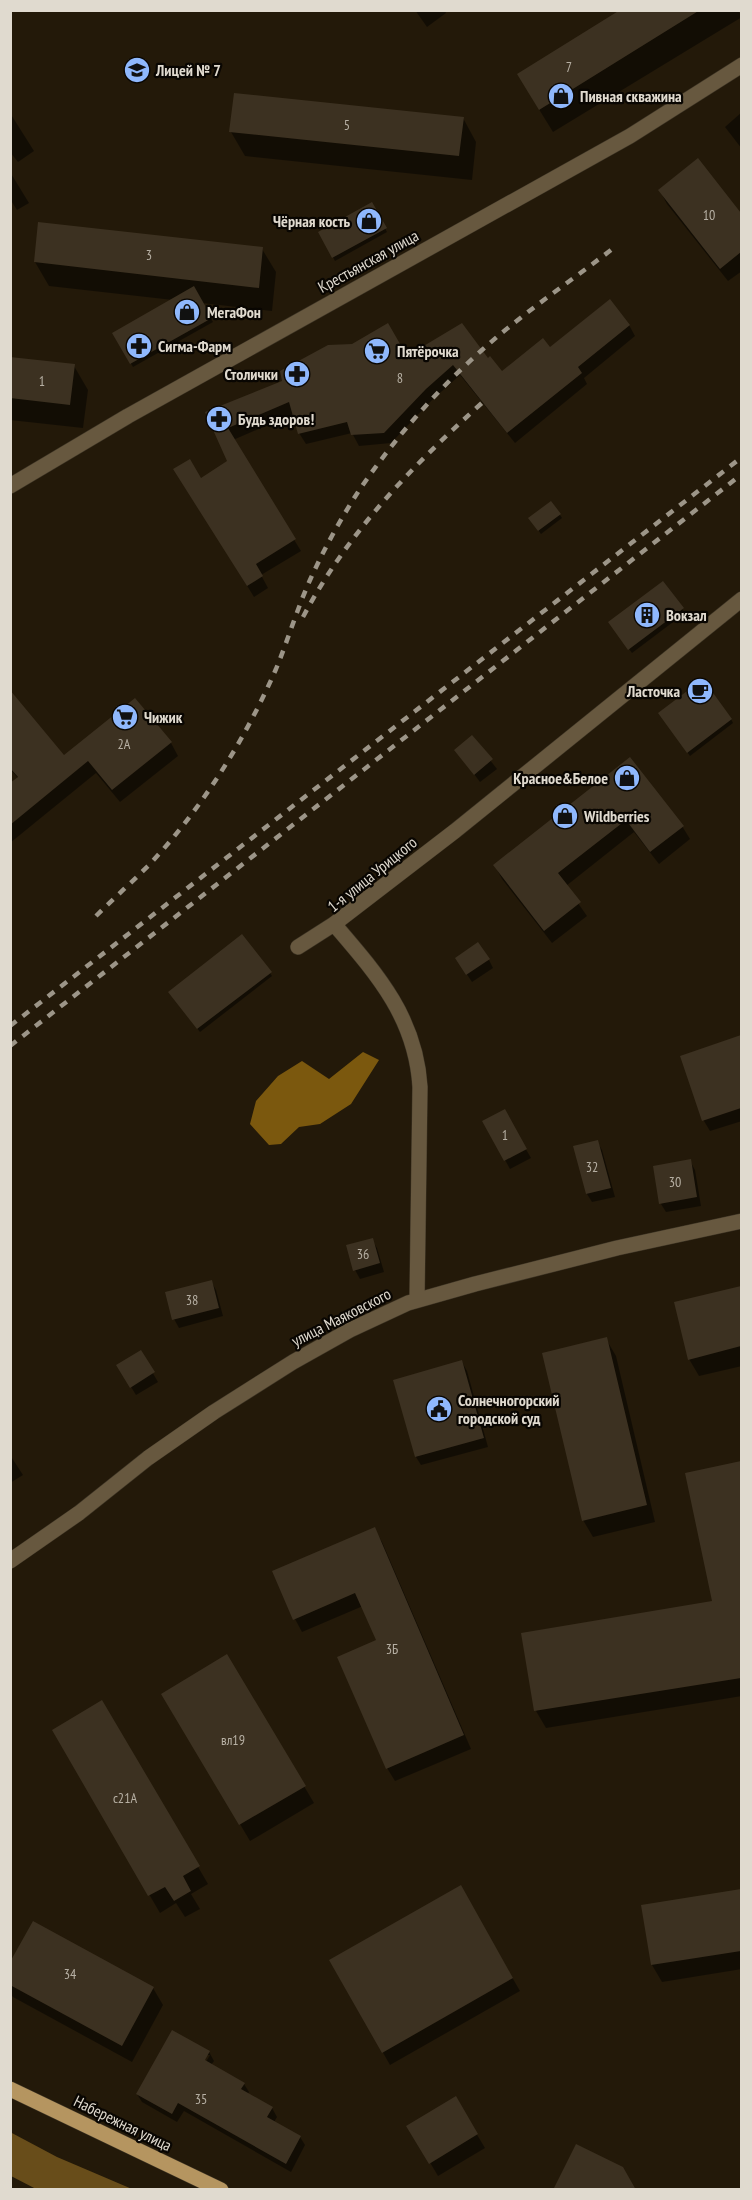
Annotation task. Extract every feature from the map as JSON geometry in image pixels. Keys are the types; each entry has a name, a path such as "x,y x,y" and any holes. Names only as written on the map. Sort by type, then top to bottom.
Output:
{"main road":[{"name":"Набережная улица","path":"10,2089 221,2190"}],"street":[{"name":"Крестьянская улица","path":"10,486 135,413 630,136 741,65"},
{"name":"1-я улица Урицкого","path":"417,1300 420,1088 417,1062 410,1035 394,1000 372,969 334,924 454,831 741,599"},
{"path":"298,947 334,924"},
{"name":"улица Маяковского","path":"10,1561 79,1513 148,1458 243,1393 292,1362 350,1330 417,1300 617,1248 741,1221"}],"shaded area":[{"path":"363,1052 379,1060 351,1104 320,1124 299,1127 281,1144 269,1145 250,1124 256,1101 278,1076 302,1061 329,1079"},
{"path":"10,2132 57,2157 132,2189 36,2189 11,2176"}],"building":[{"path":"620,10 700,10 539,110 517,74"},
{"path":"234,93 464,117 459,156 229,132"},
{"path":"698,158 741,213 741,252 720,269 658,190"},
{"path":"372,202 387,228 332,258 318,232"},
{"path":"38,222 263,247 259,288 34,262"},
{"path":"194,286 212,318 130,364 112,333"},
{"path":"610,299 630,325 578,367 582,373 507,433 453,365 426,389 384,433 351,435 347,422 298,434 289,402 228,428 296,539 256,564 263,576 247,586 173,469 190,459 201,478 227,461 205,412 282,381 280,371 328,345 352,344 388,323 407,356 462,323 488,358 490,356 502,371 543,338 550,347"},
{"path":"10,357 75,364 70,405 10,398"},
{"path":"551,501 561,514 538,531 528,518"},
{"name":"Вокзал","path":"663,581 684,608 628,650 608,622"},
{"path":"703,679 732,719 687,753 658,713"},
{"path":"10,690 64,755 135,698 172,742 112,790 88,761 10,825 10,783 18,777 10,768"},
{"path":"472,735 493,759 474,775 454,750"},
{"path":"630,757 684,826 650,852 626,820 558,873 581,902 544,931 493,865"},
{"path":"242,934 272,972 197,1029 168,992"},
{"path":"478,942 490,959 466,975 455,958"},
{"path":"741,1035 741,1108 702,1121 680,1056"},
{"path":"505,1109 527,1149 504,1161 482,1121"},
{"path":"598,1140 611,1188 586,1194 573,1146"},
{"path":"691,1159 697,1197 659,1204 653,1166"},
{"path":"373,1238 380,1263 353,1271 346,1245"},
{"path":"212,1280 219,1308 172,1320 165,1292"},
{"path":"741,1286 741,1346 688,1360 674,1302"},
{"path":"607,1337 647,1505 582,1521 542,1353"},
{"path":"141,1350 155,1372 130,1388 116,1365"},
{"name":"Солнечногорский городской суд","path":"462,1360 484,1438 415,1457 393,1380"},
{"path":"741,1461 741,1678 534,1711 521,1633 712,1601 685,1473"},
{"path":"375,1527 464,1735 386,1769 337,1657 376,1640 355,1593 293,1620 272,1571"},
{"path":"227,1654 306,1786 239,1825 161,1694"},
{"path":"102,1700 200,1866 183,1876 191,1891 174,1901 165,1887 148,1896 52,1730"},
{"path":"461,1885 513,1978 382,2053 329,1960"},
{"path":"741,1889 741,1951 651,1965 641,1905"},
{"path":"33,1921 154,1987 122,2046 10,1985 10,1962"},
{"path":"172,2030 210,2051 205,2060 245,2083 241,2089 273,2107 267,2117 301,2136 286,2164 178,2103 172,2114 136,2094"},
{"path":"456,2096 478,2134 429,2164 406,2126"},
{"path":"576,2144 623,2167 636,2190 553,2190"}],"railway":[{"path":"96,916 148,866 186,822 236,748 264,696 315,568 346,511 387,452 432,399 482,350 529,311 611,250"},
{"path":"303,617 321,586 361,528 431,451 483,402"},
{"path":"10,1026 742,457"},
{"path":"10,1046 742,474"}],"place":[{"name":"Лицей № 7","path":"137,70"},
{"name":"Пивная скважина","path":"561,96"},
{"name":"Чёрная кость","path":"369,221"},
{"name":"МегаФон","path":"187,312"},
{"name":"Сигма-Фарм","path":"139,346"},
{"name":"Пятёрочка","path":"377,351"},
{"name":"Столички","path":"297,374"},
{"name":"Будь здоров!","path":"219,419"},
{"name":"Вокзал","path":"647,615"},
{"name":"Ласточка","path":"700,691"},
{"name":"Чижик","path":"125,717"},
{"name":"Красное&Белое","path":"627,778"},
{"name":"Wildberries","path":"565,816"},
{"name":"Солнечногорский городской суд","path":"439,1409"}]}
